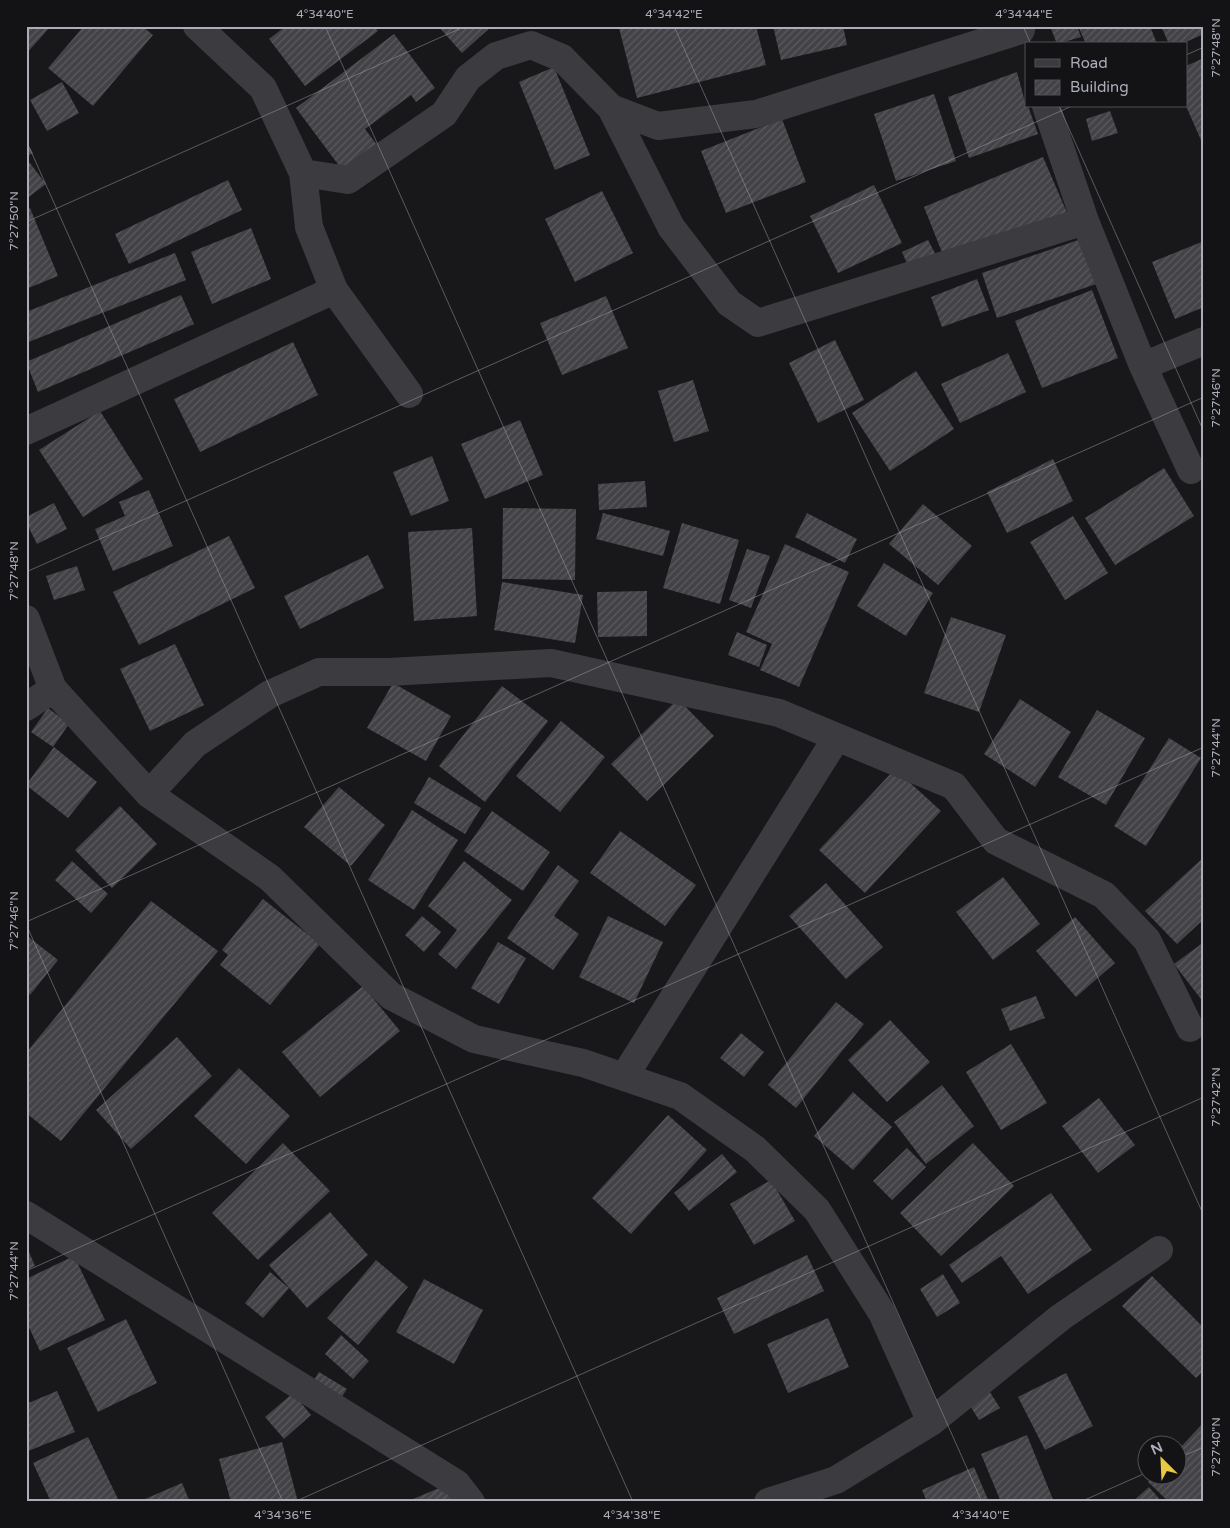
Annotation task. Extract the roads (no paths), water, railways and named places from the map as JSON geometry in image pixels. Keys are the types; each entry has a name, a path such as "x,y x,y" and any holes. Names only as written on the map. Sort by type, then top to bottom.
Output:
{"street":[{"path":"196,26 263,88 303,172 309,227 334,290 409,394"},
{"path":"611,108 658,126 756,114 1022,35"},
{"path":"303,172 348,180 444,114 468,78 496,56 531,45 562,58 611,108 672,227 729,303 758,323 1085,221"},
{"path":"1047,108 1085,221 1143,366 1191,470"},
{"path":"26,431 334,290"},
{"path":"1143,366 1204,341"},
{"path":"26,619 53,688 149,794 270,878 391,996 474,1039 583,1063 680,1096 754,1149 817,1210 882,1313 932,1422"},
{"path":"149,794 195,744 270,694 320,672 389,672 551,663 779,713 954,786 996,841 1104,896 1147,940 1190,1028"},
{"path":"26,707 53,688"},
{"path":"624,1077 837,737"},
{"path":"26,1215 457,1484 471,1502"},
{"path":"768,1502 836,1480 932,1422 1061,1318 1159,1250"}]}
